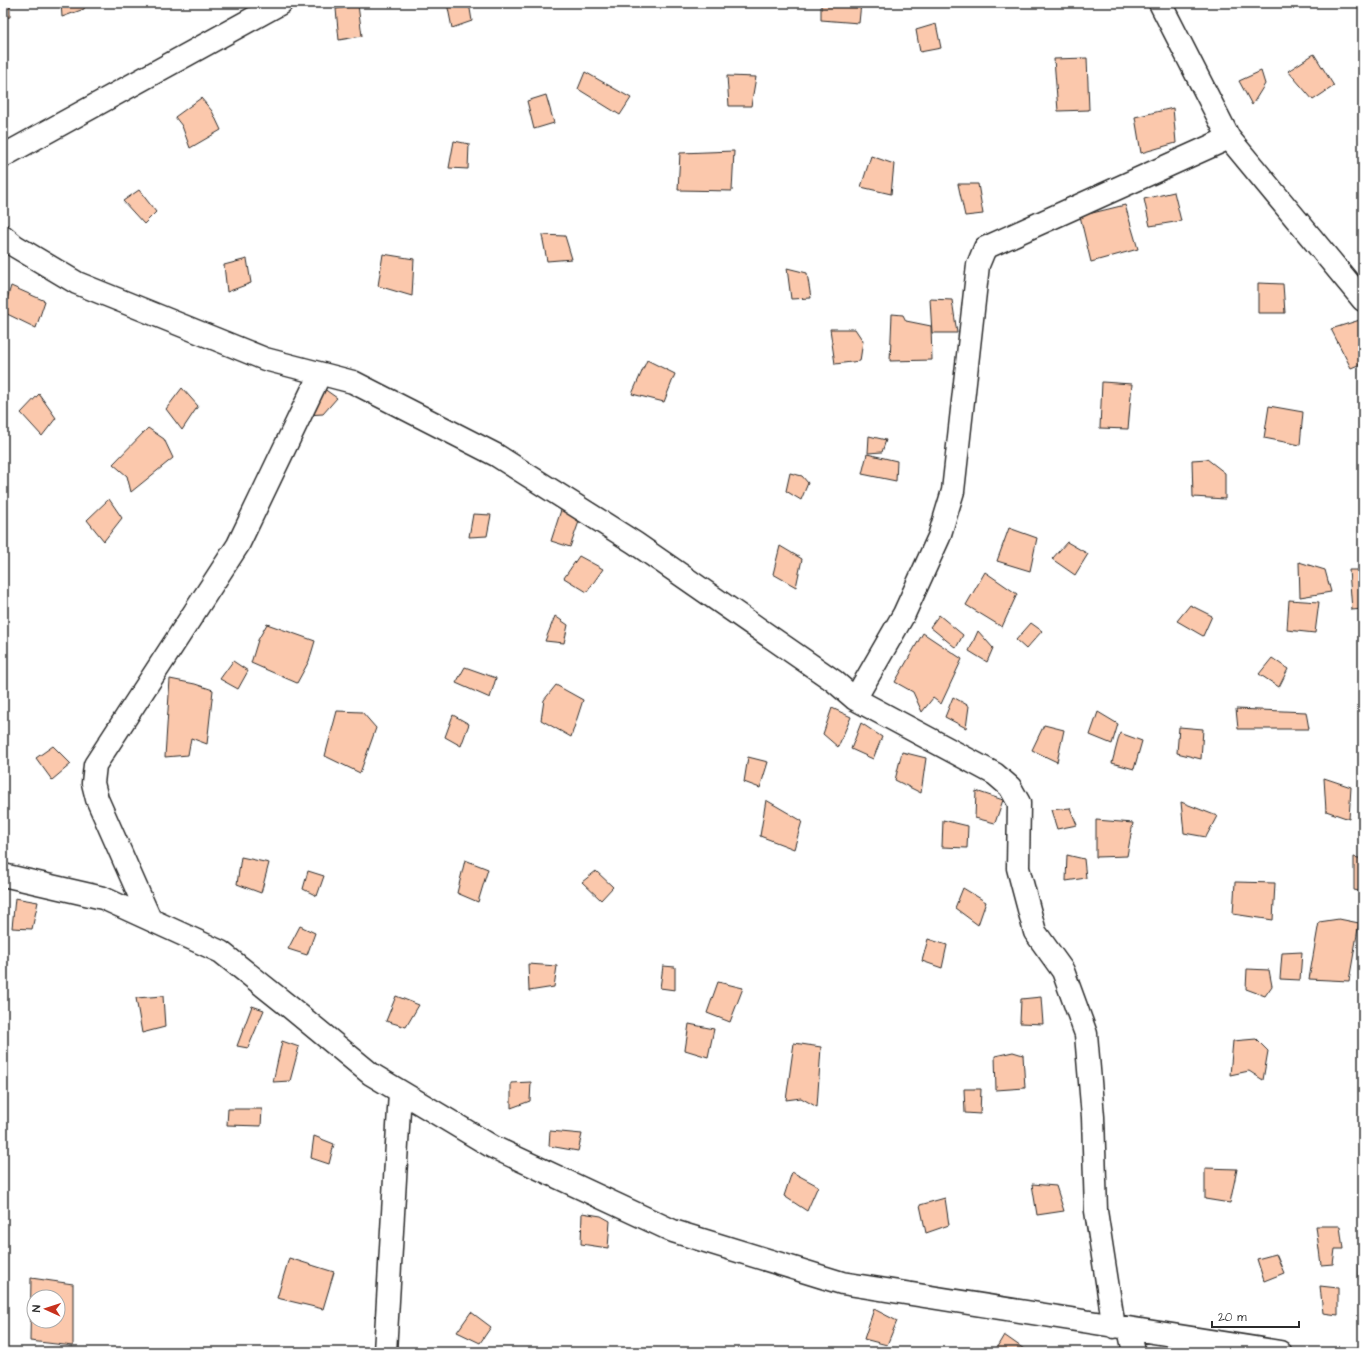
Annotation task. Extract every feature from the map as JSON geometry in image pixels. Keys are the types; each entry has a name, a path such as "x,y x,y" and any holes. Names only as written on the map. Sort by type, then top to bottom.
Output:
{"street":[{"path":"3,156 281,3"},
{"path":"1160,3 1229,138 1363,300"},
{"path":"854,700 904,614 939,537 953,491 978,265 985,248 1229,138"},
{"path":"3,236 15,246 77,283 265,359 353,382 496,455 635,543 834,681 854,700 995,774 1010,787 1019,803 1018,868 1035,932 1063,971 1086,1034 1093,1117 1096,1211 1121,1328 1134,1352"},
{"path":"150,919 97,800 93,783 95,765 238,544 320,374"},
{"path":"3,875 103,898 220,952 371,1074 400,1092 493,1147 673,1231 842,1283 1280,1352"},
{"path":"385,1352 400,1092"}],"building":[{"path":"3,3 10,3 10,17 3,18"},
{"path":"61,3 86,3 84,9 62,17"},
{"path":"447,3 469,3 472,21 452,28"},
{"path":"821,3 861,3 859,23 821,20"},
{"path":"358,5 362,36 339,40 336,9"},
{"path":"936,24 941,48 920,52 916,30"},
{"path":"1314,54 1334,86 1313,100 1288,71"},
{"path":"1087,58 1089,110 1058,111 1054,59"},
{"path":"1261,71 1265,84 1252,105 1239,81"},
{"path":"585,72 631,98 620,115 578,89"},
{"path":"727,76 756,77 751,106 729,106"},
{"path":"546,95 554,123 534,129 527,101"},
{"path":"201,98 212,111 221,130 190,148 182,126 175,117"},
{"path":"1173,108 1176,143 1141,153 1135,117"},
{"path":"454,141 469,144 468,169 449,168"},
{"path":"734,151 732,191 678,190 680,153"},
{"path":"871,156 894,164 891,194 861,187"},
{"path":"958,184 978,184 983,214 965,216"},
{"path":"139,190 156,212 144,224 123,201"},
{"path":"1174,192 1181,221 1150,226 1144,199"},
{"path":"1125,205 1138,249 1091,262 1080,216"},
{"path":"542,235 565,236 572,259 547,261"},
{"path":"383,254 414,259 412,296 378,286"},
{"path":"247,259 251,283 227,292 224,265"},
{"path":"787,268 807,273 811,298 791,299"},
{"path":"1258,283 1283,284 1285,313 1258,313"},
{"path":"11,286 45,301 36,328 3,312"},
{"path":"930,299 952,300 957,333 932,333"},
{"path":"892,314 903,315 906,321 931,326 932,360 890,361"},
{"path":"1363,319 1363,363 1351,368 1331,329"},
{"path":"830,329 855,329 863,341 860,361 835,364"},
{"path":"647,360 675,374 664,402 632,394"},
{"path":"1102,382 1132,384 1128,429 1100,428"},
{"path":"320,386 337,398 323,414 306,415"},
{"path":"182,388 198,406 182,430 166,409"},
{"path":"39,394 56,418 42,436 21,413"},
{"path":"1269,406 1303,412 1300,445 1264,438"},
{"path":"148,428 164,439 173,458 131,492 127,476 113,464"},
{"path":"869,436 886,440 882,452 868,453"},
{"path":"867,454 897,461 896,481 862,474"},
{"path":"1207,459 1225,473 1225,499 1193,497 1192,460"},
{"path":"790,473 802,476 808,483 801,500 786,491"},
{"path":"109,499 122,518 104,541 87,520"},
{"path":"562,507 581,516 570,547 551,541"},
{"path":"473,514 491,515 487,536 469,537"},
{"path":"1009,528 1037,538 1030,571 997,561"},
{"path":"1067,542 1088,554 1075,575 1052,559"},
{"path":"780,546 802,559 796,587 773,574"},
{"path":"579,556 603,569 587,592 564,578"},
{"path":"1299,562 1325,570 1331,592 1300,597"},
{"path":"1349,570 1363,570 1363,609 1352,610"},
{"path":"985,572 1017,594 1002,627 966,605"},
{"path":"1289,600 1319,602 1315,633 1287,630"},
{"path":"1190,605 1212,616 1203,636 1177,621"},
{"path":"939,615 963,635 956,648 930,627"},
{"path":"555,616 568,625 564,643 545,641"},
{"path":"1031,623 1042,631 1026,649 1016,640"},
{"path":"267,624 315,641 309,661 297,683 251,663 258,640"},
{"path":"978,631 993,648 987,662 969,651"},
{"path":"923,633 962,659 941,704 933,698 922,712 913,692 895,682"},
{"path":"1272,658 1288,669 1279,687 1259,674"},
{"path":"233,661 248,671 238,689 220,679"},
{"path":"465,667 496,678 490,698 456,683"},
{"path":"170,679 195,684 213,690 207,744 191,738 188,755 165,757"},
{"path":"556,685 583,700 571,737 541,720 544,700"},
{"path":"953,697 969,706 966,728 945,717"},
{"path":"832,708 851,717 838,747 823,734"},
{"path":"1236,709 1306,712 1309,729 1238,729"},
{"path":"337,711 362,712 376,728 360,773 325,756"},
{"path":"1098,712 1118,724 1112,744 1090,735"},
{"path":"453,715 469,724 461,746 445,737"},
{"path":"861,723 882,737 873,759 851,749"},
{"path":"1044,725 1064,730 1057,762 1032,750"},
{"path":"1179,727 1203,729 1201,759 1177,753"},
{"path":"1120,733 1142,741 1134,769 1112,763"},
{"path":"53,746 71,764 52,780 36,758"},
{"path":"902,752 926,758 921,793 895,780"},
{"path":"748,757 768,762 760,788 744,782"},
{"path":"1324,778 1351,787 1349,819 1326,811"},
{"path":"976,791 1003,800 995,823 975,818"},
{"path":"766,800 802,821 794,849 760,836"},
{"path":"1181,802 1217,816 1206,837 1184,833"},
{"path":"1070,808 1077,825 1057,829 1051,810"},
{"path":"943,820 968,826 967,848 942,847"},
{"path":"1096,820 1133,823 1127,856 1096,857"},
{"path":"1067,855 1084,859 1086,878 1066,881"},
{"path":"241,857 269,863 261,893 237,884"},
{"path":"1354,857 1363,859 1363,892 1354,890"},
{"path":"465,860 488,869 478,902 457,893"},
{"path":"308,871 324,876 317,896 303,889"},
{"path":"596,871 613,887 601,900 582,882"},
{"path":"1235,882 1275,883 1273,920 1233,914"},
{"path":"963,888 986,902 978,925 955,908"},
{"path":"15,898 38,902 32,929 12,928"},
{"path":"1339,919 1359,923 1349,981 1309,979 1319,922"},
{"path":"300,926 315,933 307,955 288,949"},
{"path":"928,939 947,945 942,968 922,961"},
{"path":"1302,952 1300,980 1280,979 1282,953"},
{"path":"528,964 557,966 554,987 529,991"},
{"path":"663,966 675,967 675,990 660,988"},
{"path":"1247,969 1269,970 1272,986 1265,996 1246,989"},
{"path":"718,982 743,988 730,1022 707,1013"},
{"path":"163,996 165,1027 142,1033 136,998"},
{"path":"396,996 419,1005 406,1027 386,1021"},
{"path":"1041,997 1043,1024 1020,1023 1021,999"},
{"path":"252,1006 264,1010 248,1048 237,1046"},
{"path":"689,1024 714,1029 708,1057 685,1050"},
{"path":"1256,1039 1268,1051 1263,1080 1249,1071 1230,1075 1233,1041"},
{"path":"282,1041 299,1047 290,1081 273,1082"},
{"path":"794,1043 821,1047 817,1107 801,1098 786,1100"},
{"path":"1013,1052 1023,1055 1025,1088 996,1090 995,1056"},
{"path":"531,1082 530,1101 511,1108 511,1083"},
{"path":"964,1089 981,1089 980,1114 965,1113"},
{"path":"228,1109 262,1109 261,1126 227,1125"},
{"path":"550,1131 582,1134 578,1151 549,1146"},
{"path":"314,1136 334,1144 329,1164 311,1158"},
{"path":"1205,1168 1237,1169 1230,1203 1205,1199"},
{"path":"792,1172 818,1186 807,1211 784,1196"},
{"path":"1032,1184 1056,1186 1064,1211 1037,1215"},
{"path":"945,1198 949,1225 926,1233 920,1205"},
{"path":"582,1213 601,1216 610,1221 608,1248 581,1244"},
{"path":"1316,1226 1340,1226 1343,1249 1335,1249 1333,1264 1321,1265"},
{"path":"1360,1244 1363,1244 1363,1277 1359,1277"},
{"path":"1276,1254 1284,1273 1264,1281 1257,1259"},
{"path":"289,1258 334,1272 323,1309 277,1298"},
{"path":"31,1278 73,1284 73,1346 30,1341 30,1329 66,1329 66,1289 31,1289"},
{"path":"1320,1286 1338,1288 1338,1315 1323,1313"},
{"path":"1360,1288 1363,1288 1363,1324 1360,1325"},
{"path":"874,1309 897,1321 887,1345 864,1339"},
{"path":"471,1312 491,1327 480,1343 457,1332"},
{"path":"1004,1335 1024,1349 1022,1352 994,1352"}]}
